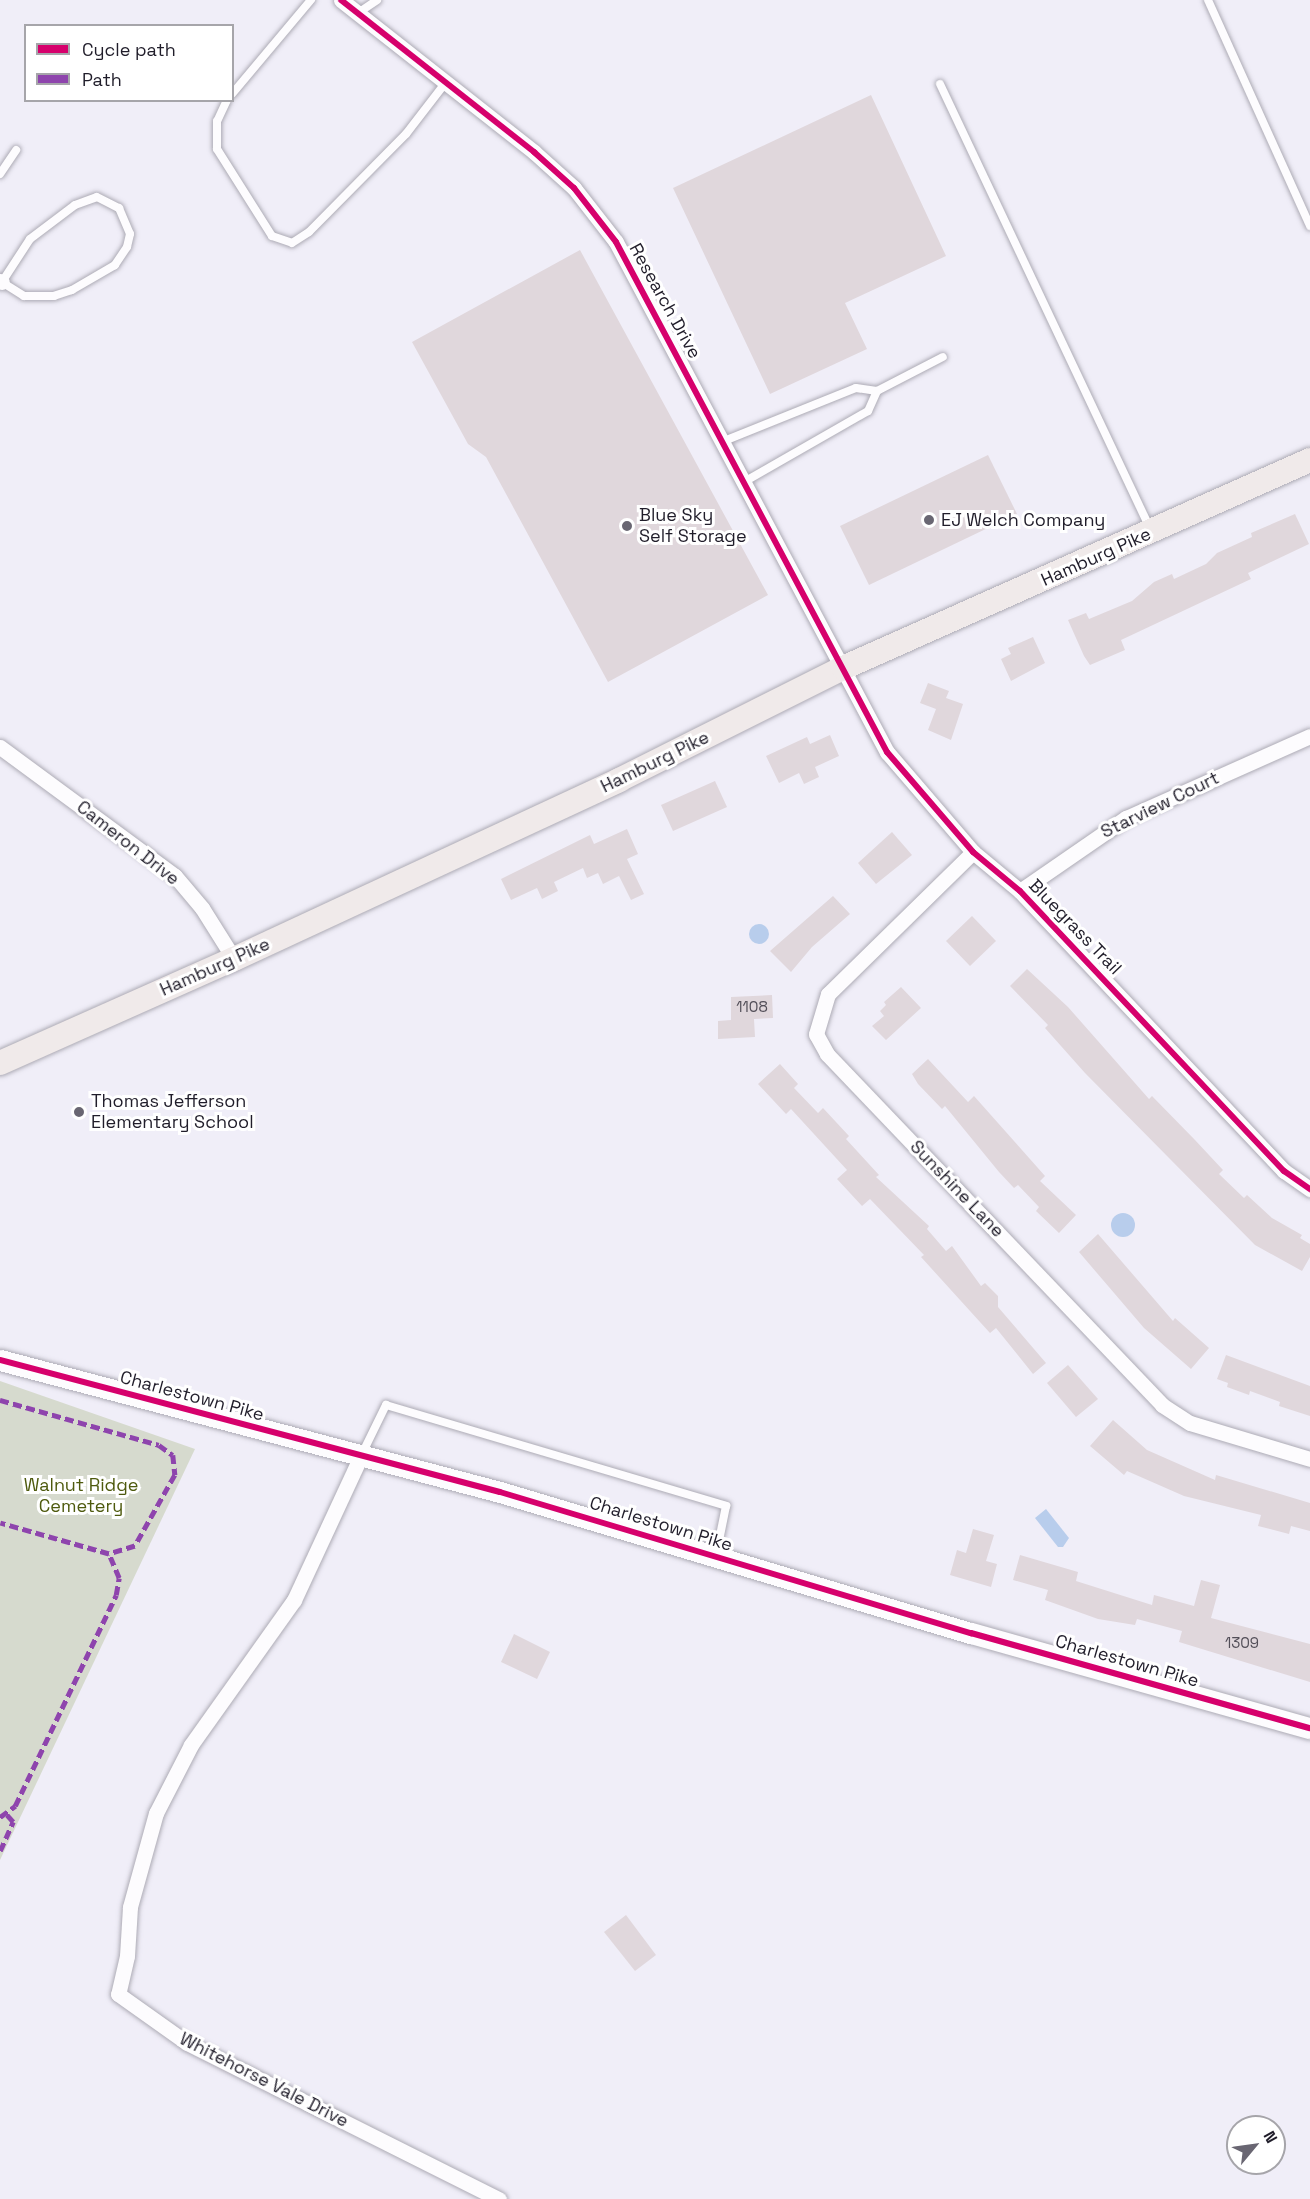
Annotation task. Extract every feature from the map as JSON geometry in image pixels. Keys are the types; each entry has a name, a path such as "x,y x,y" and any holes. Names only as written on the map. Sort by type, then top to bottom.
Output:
{"main road":[{"name":"Hamburg Pike","path":"0,1063 234,959 619,780 843,668 1152,533 1310,460"}],"street":[{"name":"Research Drive","path":"342,0 574,188 616,242 746,481 843,668"},
{"name":"Bluegrass Trail","path":"843,668 887,752 973,852 1020,891 1284,1171 1310,1189"},
{"name":"Starview Court","path":"1020,891 1126,818 1310,735"},
{"name":"Cameron Drive","path":"0,747 175,876 202,908 234,959"},
{"name":"Sunshine Lane","path":"973,852 828,994 816,1034 827,1054 1162,1405 1190,1423 1310,1460"},
{"name":"Charlestown Pike","path":"0,1360 360,1458 500,1492 971,1634 1310,1728"},
{"name":"Whitehorse Vale Drive","path":"360,1458 294,1600 191,1745 156,1813 130,1907 127,1956 118,1994 187,2043 499,2199"}],"lane":[{"path":"234,92 311,0"},
{"path":"358,13 377,0"},
{"path":"1208,0 1310,226"},
{"path":"226,102 217,121 217,149 272,236 291,243 309,232 405,134 446,82"},
{"path":"940,84 1152,533"},
{"path":"0,174 16,150"},
{"path":"86,199 108,200 126,220 130,234 122,257 72,290 54,296 24,296 1,281 30,239 86,199"},
{"path":"724,441 856,388 877,390 944,357"},
{"path":"746,481 868,411 877,390"},
{"path":"360,1458 386,1405 726,1506 715,1556"}],"green space":[{"name":"Walnut Ridge Cemetery","path":"0,1381 195,1449 0,1860"}],"water":[{"path":"755,924 763,924 769,930 769,938 763,944 755,944 749,938 749,930"},
{"path":"1123,1213 1132,1216 1135,1225 1132,1234 1123,1237 1114,1234 1111,1225 1114,1216"},
{"path":"1046,1509 1069,1538 1063,1547 1058,1547 1035,1518"}],"building":[{"path":"871,95 946,256 845,303 867,349 770,394 673,188"},
{"name":"Blue Sky Self Storage","path":"580,250 768,595 608,682 486,457 468,444 412,342"},
{"name":"EJ Welch Company","path":"988,455 1017,514 869,585 840,526"},
{"path":"1295,514 1309,544 1248,573 1251,579 1121,640 1125,650 1090,665 1068,620 1086,613 1089,619 1132,601 1154,582 1172,574 1174,579 1206,564 1217,553 1252,537 1251,533"},
{"path":"1033,637 1045,663 1011,681 1001,659 1011,654 1008,648"},
{"path":"928,683 949,691 946,698 963,704 951,740 928,730 936,709 920,703"},
{"path":"830,735 839,756 815,767 819,777 804,784 799,773 779,783 766,756 807,737 810,744"},
{"path":"715,781 727,807 673,831 661,805"},
{"path":"627,829 638,854 627,859 644,894 631,900 619,876 603,884 598,873 587,878 583,868 554,882 558,891 542,899 537,888 511,900 501,879 590,835 594,844"},
{"path":"892,832 912,855 876,884 858,863"},
{"path":"833,896 850,914 812,947 791,972 770,951"},
{"path":"972,916 996,941 970,966 946,941"},
{"path":"1027,969 1068,1007 1149,1099 1152,1096 1195,1140 1223,1170 1219,1174 1244,1198 1247,1195 1272,1218 1302,1235 1300,1238 1310,1244 1310,1257 1302,1271 1255,1245 1085,1073 1045,1028 1048,1025 1010,986"},
{"path":"901,987 921,1008 886,1040 872,1026 884,1016 880,1011 886,1005 884,1002"},
{"path":"772,995 773,1018 754,1019 755,1037 718,1039 718,1021 731,1020 731,997"},
{"path":"928,1059 968,1102 974,1096 1045,1176 1040,1181 1076,1215 1059,1233 1036,1211 1039,1207 1018,1185 1014,1188 999,1172 945,1106 942,1109 918,1084 912,1074"},
{"path":"780,1064 798,1084 794,1088 818,1113 823,1108 849,1136 846,1139 879,1175 876,1177 929,1226 927,1229 946,1251 952,1246 981,1286 985,1283 998,1296 998,1307 1046,1363 1033,1374 996,1328 990,1333 921,1257 924,1255 870,1199 862,1206 837,1179 847,1170 791,1109 786,1114 758,1084"},
{"path":"1098,1234 1173,1321 1175,1318 1209,1348 1191,1369 1144,1328 1079,1252"},
{"path":"1226,1355 1310,1386 1310,1416 1279,1406 1280,1402 1250,1391 1249,1395 1227,1387 1228,1383 1217,1379"},
{"path":"1068,1365 1098,1399 1076,1417 1047,1383"},
{"path":"1113,1420 1147,1450 1215,1480 1216,1475 1310,1503 1310,1531 1291,1526 1289,1534 1258,1526 1261,1515 1184,1496 1127,1471 1124,1475 1090,1446"},
{"path":"973,1529 994,1535 986,1561 997,1564 991,1587 950,1575 957,1550 966,1553"},
{"path":"1020,1555 1078,1572 1076,1581 1152,1605 1154,1595 1194,1606 1201,1580 1220,1585 1211,1618 1310,1644 1310,1682 1179,1642 1182,1631 1137,1619 1135,1625 1098,1619 1045,1600 1048,1590 1013,1580"},
{"path":"514,1634 550,1652 537,1679 501,1662"},
{"path":"626,1915 656,1955 635,1971 604,1932"}],"marked path":[{"path":"0,1400 159,1445 173,1455 175,1475 135,1546 109,1554 0,1523"},
{"path":"0,1817 15,1806 116,1595 119,1578 109,1554"},
{"path":"0,1851 13,1822 5,1813"}],"cycle path":[{"path":"341,0 534,152 574,188 616,242 887,752 973,852 1020,891 1284,1171 1310,1189"},
{"path":"0,1360 500,1492 971,1633 1310,1728"}],"place":[{"name":"EJ Welch Company","path":"929,520"},
{"name":"Blue Sky Self Storage","path":"627,526"},
{"name":"Thomas Jefferson Elementary School","path":"79,1112"}]}
